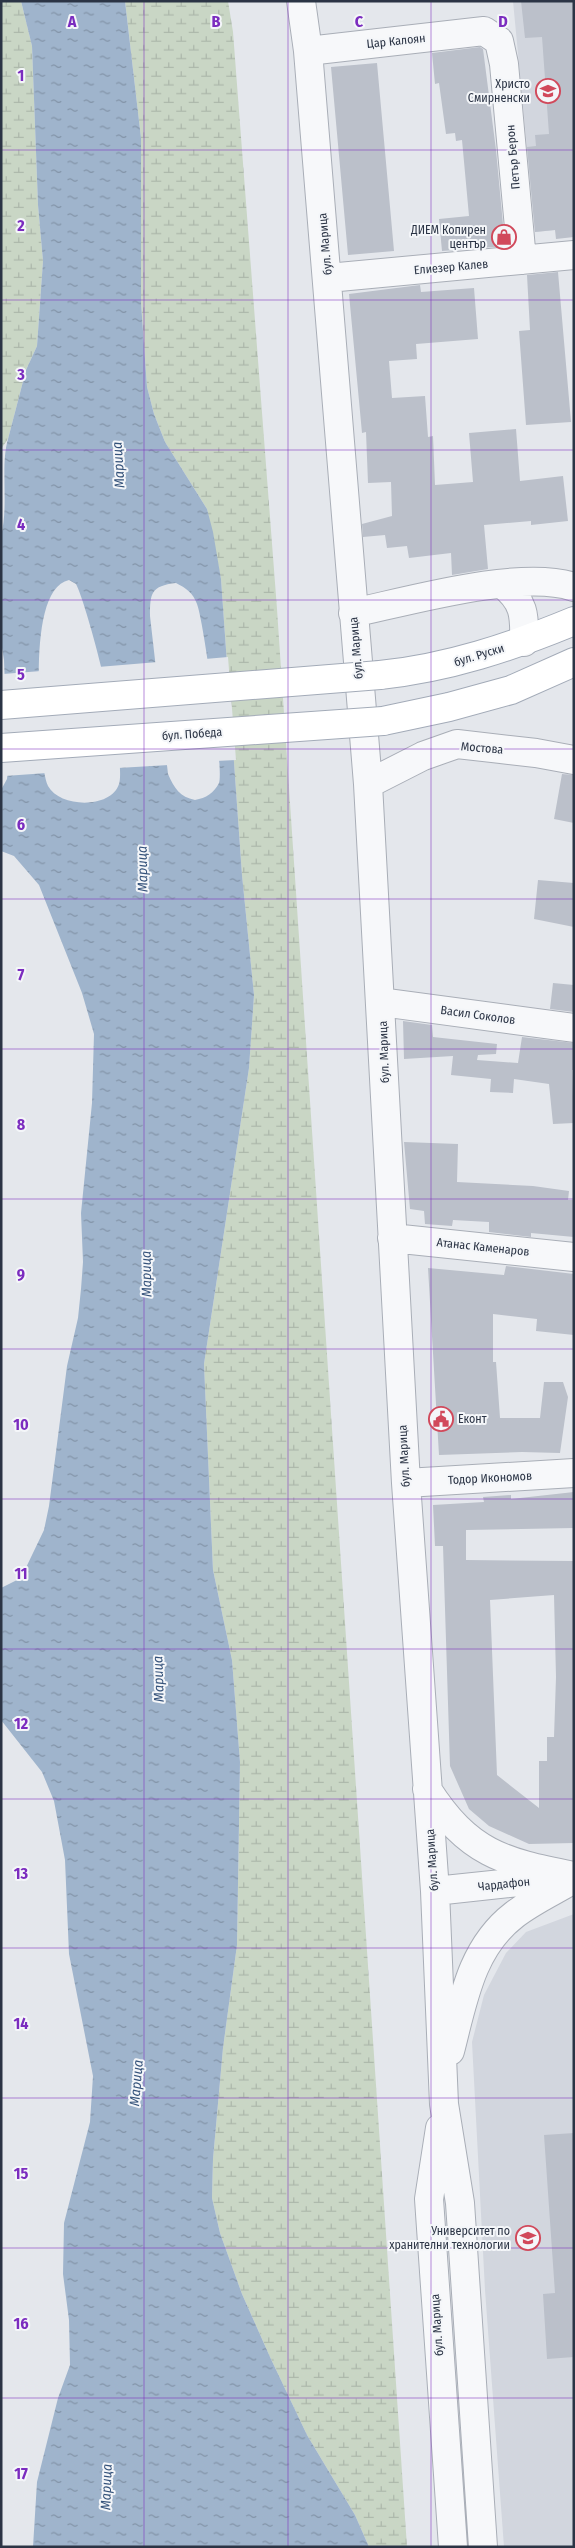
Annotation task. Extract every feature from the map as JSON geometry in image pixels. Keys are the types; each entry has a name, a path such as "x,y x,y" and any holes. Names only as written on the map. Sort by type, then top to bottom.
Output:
{"main road":[{"name":"бул. Руски","path":"1,705 420,671 524,642 574,621"},
{"name":"бул. Победа","path":"1,748 383,720 449,707 511,690 573,663"}],"street":[{"name":"бул. Марица","path":"301,1 308,51 328,278 368,784 382,1002 392,1238 406,1483 426,1788 435,1891 444,2104 460,2203 482,2547"},
{"name":"Цар Калоян","path":"308,51 484,31"},
{"name":"Петър Берон","path":"484,31 499,41 504,64 522,260"},
{"name":"Елиезер Калев","path":"328,278 574,255"},
{"path":"353,613 502,584 548,582 574,587"},
{"path":"502,584 517,596 525,619 524,642"},
{"name":"Мостова","path":"368,784 423,756 457,744 536,753 574,760"},
{"name":"Васил Соколов","path":"382,1002 574,1028"},
{"name":"Атанас Каменаров","path":"392,1238 574,1257"},
{"name":"Тодор Икономов","path":"406,1483 574,1473"},
{"path":"426,1788 450,1822 472,1842 518,1865 574,1877"},
{"path":"443,2074 471,1976 483,1949 498,1929 515,1914 574,1877"},
{"name":"Чардафон","path":"435,1891 574,1877"},
{"name":"бул. Марица","path":"444,2104 429,2199 452,2547"}],"shaded area":[{"name":"Христо Смирненски","path":"513,1 574,1 555,230 535,232"},
{"name":"Университет по хранителни технологии","path":"574,1914 574,2547 504,2547 485,2290 472,2042 484,1995 506,1953 526,1932"}],"green space":[{"path":"1,1 21,1 32,46 38,205 43,261 37,346 26,370 8,439 1,449"},
{"path":"125,1 228,1 233,32 277,609 407,2547 369,2547 355,2515 307,2435 270,2357 242,2294 220,2233 212,2198 213,2159 223,2048 237,1945 240,1762 232,1660 213,1570 204,1364 249,1068 254,995 242,875 221,579 207,509 165,442 154,414 147,387 141,303 141,138"}],"water":[{"name":"Марица","path":"21,1 125,1 141,138 141,303 147,387 154,414 165,442 207,509 221,579 242,875 254,995 249,1068 204,1364 213,1570 232,1660 240,1762 237,1945 223,2048 213,2159 212,2198 220,2233 242,2294 270,2357 307,2435 355,2515 369,2547 33,2547 37,2482 58,2398 70,2365 69,2320 63,2274 64,2223 90,2122 93,2076 69,1954 65,1860 54,1801 42,1772 1,1720 1,1588 21,1578 44,1530 49,1506 67,1366 78,1318 81,1289 83,1262 81,1213 92,1103 94,1034 82,993 39,885 14,856 1,851 1,790 7,779 8,768 4,660 1,642 1,536 4,512 5,461 8,439 26,370 37,346 43,261 38,205 32,46","holes":["69,580 76,584 82,599 97,652 112,717 120,769 119,784 114,792 106,798 85,803 74,802 54,793 48,786 44,771 39,698 41,636 46,609 55,590","176,583 186,589 197,604 204,638 219,752 219,783 215,790 203,798 195,800 185,797 178,791 168,774 150,616 154,592 161,586"]}],"pier":[{"path":"228,657 236,760 216,761 205,659"},
{"path":"158,662 169,765 118,768 113,729 98,667"},
{"path":"41,671 47,773 5,776 3,674"}],"building":[{"name":"Христо Смирненски","path":"521,1 574,1 574,237 556,239 555,230 535,232 527,147 536,146 535,135 549,134 542,37 525,38"},
{"path":"480,47 483,49 496,150 505,246 442,251 439,219 469,216 462,140 456,141 455,133 446,134 439,83 435,84 432,53"},
{"path":"377,63 394,251 348,255 331,67"},
{"path":"558,272 571,422 526,425 519,331 530,330 527,275"},
{"path":"420,285 421,292 474,288 478,339 416,344 417,359 389,361 392,398 425,396 428,437 433,436 435,485 473,482 469,433 516,429 520,481 563,476 568,521 531,525 531,521 484,525 488,569 452,575 451,553 409,558 407,546 387,548 385,535 363,537 362,524 392,516 391,482 368,483 366,432 362,433 349,294"},
{"path":"562,774 574,775 574,823 554,819"},
{"path":"538,880 574,883 574,927 534,919"},
{"path":"553,983 574,985 574,1012 550,1009"},
{"path":"403,1021 432,1025 433,1037 497,1044 496,1054 478,1055 477,1060 518,1063 522,1037 574,1043 574,1070 572,1070 574,1123 553,1124 549,1084 514,1079 513,1093 490,1092 491,1079 451,1075 453,1056 404,1059"},
{"path":"404,1142 458,1144 457,1182 533,1186 569,1191 568,1200 574,1200 574,1237 531,1233 531,1237 489,1232 489,1222 453,1220 452,1226 425,1224 424,1211 410,1209"},
{"path":"506,1266 574,1274 574,1335 536,1331 537,1319 493,1314 493,1362 496,1362 500,1418 540,1418 544,1382 563,1382 568,1397 560,1453 522,1452 439,1455 428,1268 504,1275"},
{"path":"574,1492 574,1528 466,1530 466,1560 574,1561 574,1843 529,1844 489,1826 469,1809 450,1766 443,1546 435,1546 433,1505 484,1502 483,1497 511,1495 511,1499","holes":["554,1595 556,1677 554,1737 547,1737 547,1761 539,1761 539,1808 497,1775 490,1600"]},
{"path":"574,2133 574,2357 547,2359 543,2294 555,2293 544,2135"}],"place":[{"name":"Христо Смирненски","path":"548,91"},
{"name":"ДИЕМ Копирен център","path":"504,237"},
{"name":"Еконт","path":"441,1419"},
{"name":"Университет по хранителни технологии","path":"528,2238"}]}
